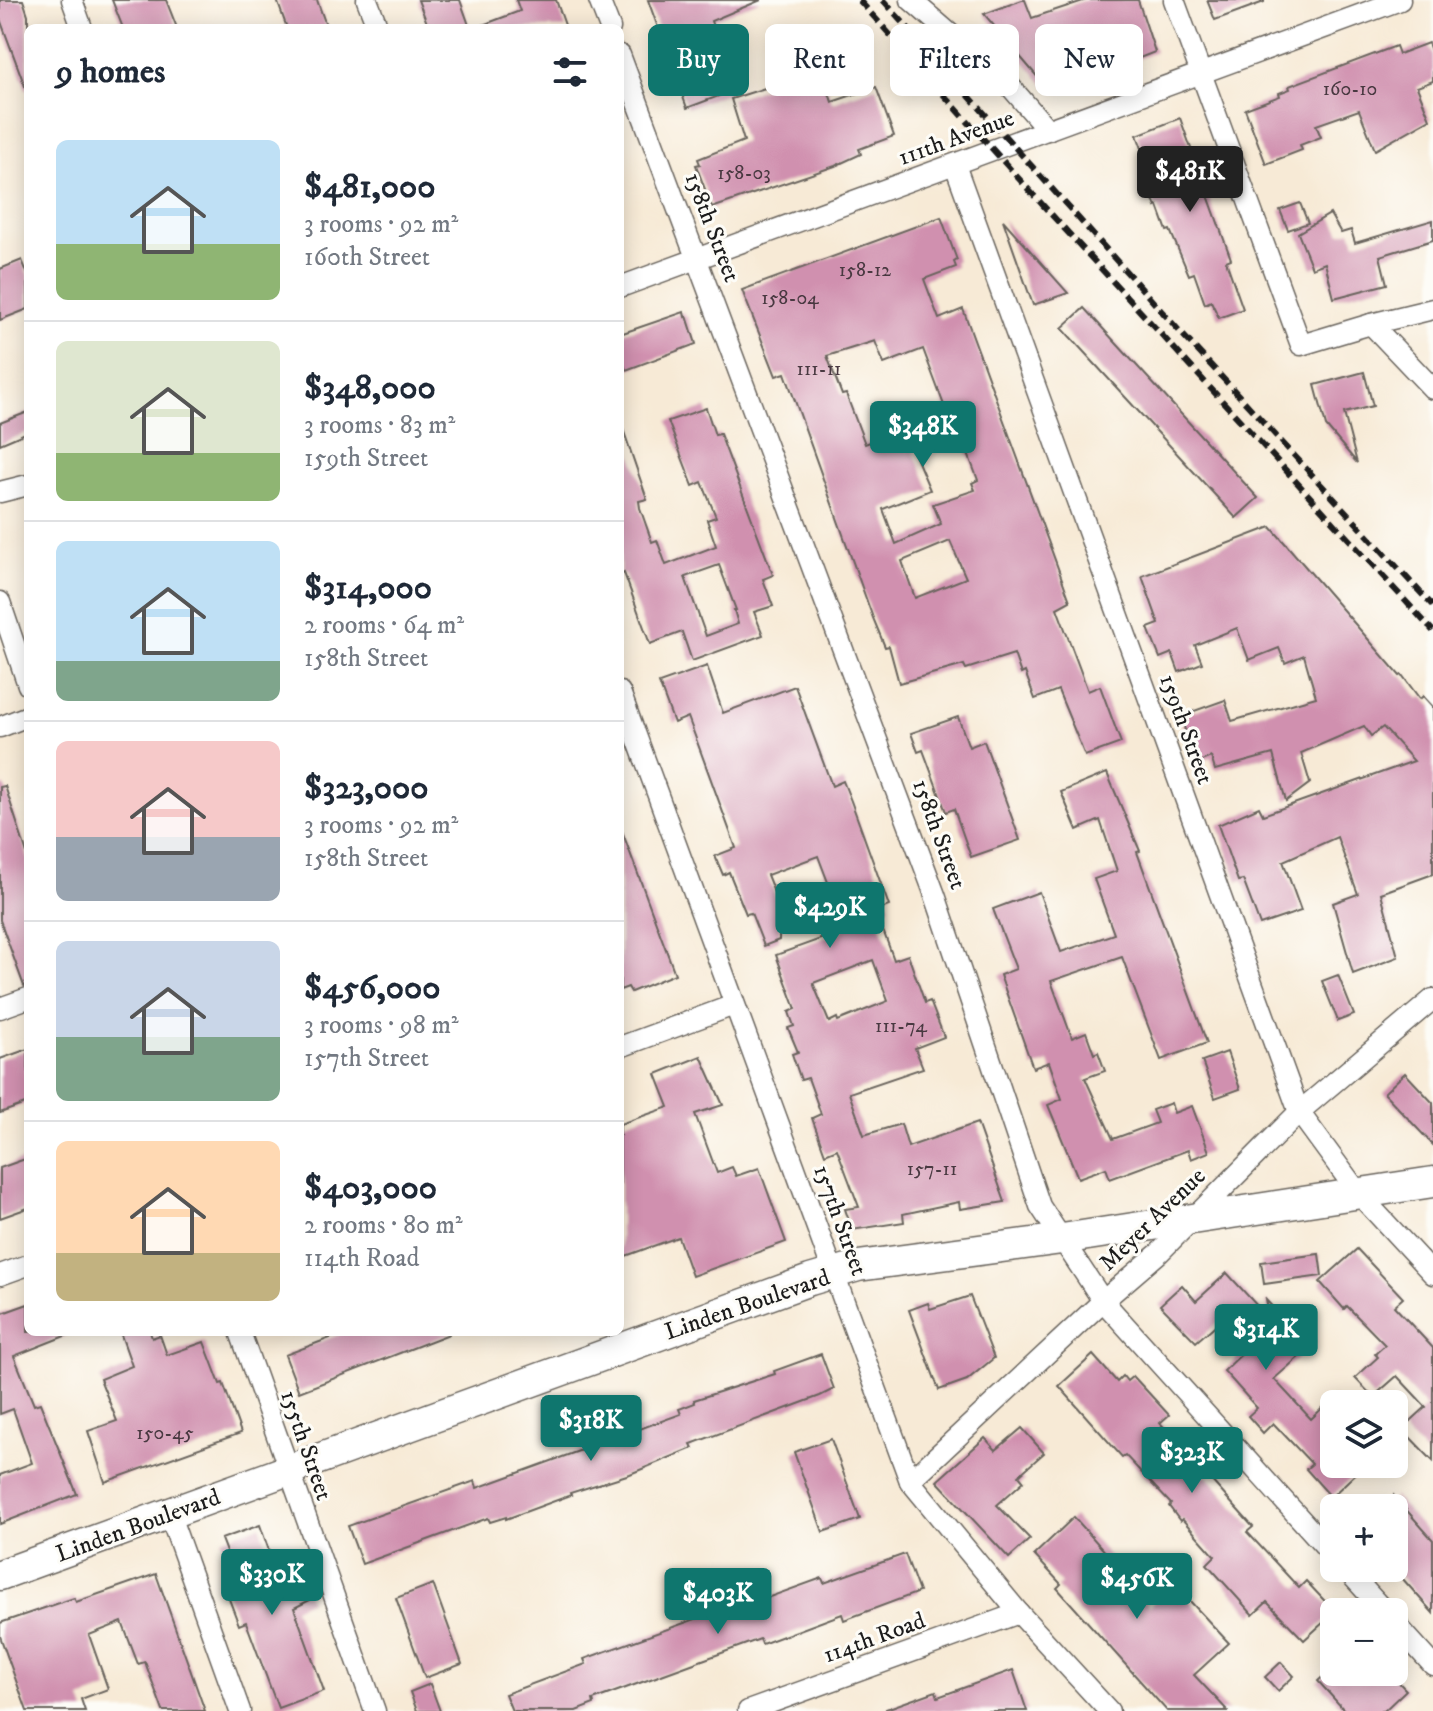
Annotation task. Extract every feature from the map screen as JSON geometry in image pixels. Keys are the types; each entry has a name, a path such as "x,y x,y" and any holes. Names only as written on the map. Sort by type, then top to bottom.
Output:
{"main road":[{"name":"Linden Boulevard","path":"0,1575 858,1266 1062,1239 1433,1182"}],"street":[{"path":"72,0 81,24"},
{"path":"367,0 376,24"},
{"path":"599,0 608,24"},
{"path":"911,0 1009,85 1048,130"},
{"path":"1174,0 1301,345 1433,309"},
{"name":"111th Avenue","path":"624,286 1400,0"},
{"name":"158th Street","path":"624,66 935,895 1040,1206 1103,1301 1320,1541"},
{"name":"159th Street","path":"955,165 1299,1112 1359,1194 1433,1274"},
{"path":"1371,324 1433,389"},
{"path":"0,492 24,486"},
{"path":"0,602 24,673"},
{"name":"157th Street","path":"624,703 910,1481 1019,1613 1109,1711"},
{"path":"0,727 24,718"},
{"path":"0,1008 24,999"},
{"name":"Meyer Avenue","path":"910,1481 1160,1252 1299,1112 1433,999"},
{"path":"624,1046 734,1005"},
{"path":"0,1275 24,1266"},
{"name":"155th Street","path":"241,1336 375,1711"},
{"path":"169,1513 240,1711"},
{"path":"1358,1582 1372,1598"},
{"name":"114th Road","path":"748,1711 1019,1613"},
{"path":"1408,1637 1433,1665"}],"building":[{"path":"0,0 23,0 28,15 28,24 24,24 24,84 0,19"},
{"path":"112,0 166,0 175,24 121,24"},
{"path":"277,0 317,0 326,24 286,24"},
{"path":"418,0 460,0 469,24 427,24"},
{"path":"516,0 556,0 565,24 485,24 520,11"},
{"path":"648,0 761,0 711,21 712,24 657,24"},
{"path":"1022,0 1025,0 1032,18 1086,0 1138,0 1155,52 1143,57 1143,24 1035,24 1035,74 1019,55 1019,24 992,24 984,14"},
{"path":"1207,0 1264,0 1264,2 1215,20"},
{"path":"1428,43 1433,56 1433,81 1417,87 1430,119 1375,150 1359,110 1316,125 1321,137 1300,145 1302,150 1266,164 1245,109 1280,96 1279,93 1290,89 1289,86 1396,46 1399,54"},
{"path":"876,87 894,136 859,149 861,154 835,166 712,208 696,165 700,164 698,159 744,141 731,99 749,96 749,93 765,88 765,96 830,96 832,102 850,96 874,96"},
{"path":"683,96 719,96 687,108"},
{"path":"1180,118 1231,259 1226,261 1243,309 1219,318 1211,301 1205,304 1194,273 1189,275 1170,230 1167,231 1156,207 1148,186 1155,183 1137,135"},
{"path":"1300,203 1308,223 1288,230 1280,210"},
{"path":"1330,214 1341,233 1351,230 1355,243 1433,220 1433,240 1380,256 1387,284 1334,298 1325,263 1312,268 1298,233"},
{"path":"941,217 957,260 954,262 956,267 924,279 939,319 963,309 1070,601 1057,608 1088,691 1100,686 1121,743 1085,756 1058,690 1035,699 1014,654 966,669 964,665 899,683 889,646 885,647 873,618 785,373 776,376 742,290","holes":["875,341 884,364 923,349 957,440 962,438 978,480 972,483 975,490 933,504 941,524 896,544 883,509 930,490 904,429 865,444 827,356","950,541 966,578 915,598 902,561"]},
{"path":"1003,220 1068,293 1033,305"},
{"path":"22,260 24,265 24,311 0,320 0,269"},
{"path":"1084,308 1258,498 1236,518 1062,328"},
{"path":"684,312 696,344 626,370 624,333"},
{"path":"1364,372 1373,406 1344,413 1357,463 1326,426 1315,385"},
{"path":"706,408 715,435 720,434 773,575 763,579 773,606 754,612 763,635 692,661 682,632 650,644 624,573 624,432 647,499 639,501 640,508 652,542 657,540 666,565 716,546 707,520 716,517 702,482 693,486 668,421","holes":["719,565 738,624 706,636 685,577"]},
{"path":"24,414 24,434 0,444 0,423"},
{"path":"1271,527 1420,699 1423,696 1433,707 1433,874 1381,893 1398,957 1353,974 1333,903 1358,894 1337,837 1283,861 1301,911 1260,925 1243,880 1238,881 1218,825 1259,807 1263,815 1414,761 1383,727 1371,736 1364,726 1301,753 1310,783 1286,801 1273,754 1215,770 1211,757 1197,763 1180,716 1225,700 1232,721 1316,697 1304,655 1285,663 1279,648 1249,660 1237,628 1195,645 1202,663 1179,672 1172,653 1160,658 1148,628 1159,624 1142,576"},
{"path":"707,666 723,713 795,686 832,786 843,781 889,906 876,911 894,960 908,955 925,1003 930,1001 944,1037 915,1048 923,1068 849,1093 864,1135 901,1124 908,1147 977,1123 1005,1202 960,1209 959,1202 903,1214 904,1222 852,1230 845,1209 859,1207 837,1149 825,1154 812,1118 821,1114 808,1078 801,1080 792,1054 798,1052 788,1028 794,1026 789,1012 796,1009 776,955 843,931 830,899 834,898 818,856 767,875 780,907 779,940 764,946 751,913 746,914 729,872 723,875 715,856 736,848 688,717 674,723 659,683","holes":["873,960 888,1001 829,1022 813,983"]},
{"path":"958,717 969,747 984,741 1020,840 971,857 954,809 946,812 923,750 918,752 911,733"},
{"path":"1107,773 1140,851 1137,852 1207,1043 1161,1060 1122,957 1051,981 1072,1038 1086,1032 1094,1054 1098,1052 1105,1071 1085,1078 1113,1139 1157,1123 1152,1110 1171,1103 1174,1113 1192,1106 1209,1152 1191,1159 1188,1150 1110,1179 1106,1168 1078,1178 1048,1105 1062,1099 1049,1062 1033,1068 1000,975 1016,969 993,909 1039,892 1061,952 1114,934 1094,879 1117,871 1100,820 1077,830 1061,792"},
{"path":"5,786 24,845 24,986 0,920 0,787"},
{"path":"624,836 675,974 631,992 628,987 624,988"},
{"path":"1338,975 1354,1015 1338,1021 1322,981"},
{"path":"24,1050 24,1104 0,1113 0,1059"},
{"path":"1227,1052 1240,1089 1215,1098 1202,1061"},
{"path":"701,1056 723,1105 695,1114 717,1173 732,1167 736,1176 759,1168 786,1242 692,1276 678,1237 624,1257 624,1123 669,1107 656,1074"},
{"path":"1405,1073 1433,1103 1433,1145 1384,1093"},
{"path":"24,1159 24,1209 0,1218 0,1168"},
{"path":"1357,1249 1403,1298 1394,1306 1433,1348 1433,1461 1408,1435 1408,1424 1426,1407 1397,1376 1381,1390 1366,1390 1355,1378 1378,1357 1375,1354 1385,1345 1347,1306 1344,1309 1320,1282"},
{"path":"1319,1254 1322,1276 1264,1284 1261,1262"},
{"path":"1227,1273 1270,1320 1266,1300 1295,1331 1301,1326 1316,1342 1274,1379 1311,1419 1320,1410 1320,1478 1351,1478 1334,1494 1328,1494 1306,1469 1312,1464 1273,1423 1263,1433 1248,1416 1257,1408 1224,1371 1252,1344 1226,1316 1196,1342 1160,1305 1182,1285 1196,1301"},
{"path":"970,1296 994,1358 967,1380 939,1390 909,1310 928,1303 930,1309"},
{"path":"24,1305 24,1336 65,1336 14,1356 34,1405 40,1403 77,1494 0,1524 0,1475 32,1463 13,1409 0,1414 0,1314"},
{"path":"121,1336 160,1336 167,1355 204,1342 241,1433 105,1482 88,1431 117,1421 100,1379 132,1366"},
{"path":"335,1336 444,1336 299,1392 285,1355"},
{"path":"821,1354 834,1389 820,1396 691,1444 693,1448 630,1474 570,1493 506,1519 490,1522 488,1518 362,1564 348,1526 475,1481 477,1488 681,1414 679,1409 695,1403 694,1400 775,1374 774,1371"},
{"path":"1093,1355 1117,1382 1123,1376 1127,1381 1133,1376 1169,1415 1160,1423 1253,1527 1247,1532 1299,1588 1306,1581 1322,1598 1320,1626 1304,1640 1267,1602 1253,1615 1207,1564 1215,1556 1182,1519 1180,1521 1169,1506 1171,1504 1125,1455 1122,1457 1059,1386"},
{"path":"1022,1428 1044,1453 1019,1475 1024,1481 997,1505 1030,1539 1009,1558 937,1481 985,1438 996,1450"},
{"path":"831,1439 860,1519 823,1532 794,1452"},
{"path":"1408,1512 1433,1540 1433,1613 1406,1582 1408,1582"},
{"path":"1074,1517 1149,1606 1174,1584 1229,1643 1194,1675 1228,1711 1167,1711 1057,1588 1061,1584 1034,1555"},
{"path":"260,1525 281,1585 301,1577 310,1600 294,1608 324,1691 278,1708 246,1622 239,1625 226,1591 239,1586 221,1539"},
{"path":"905,1554 919,1592 844,1620 842,1614 762,1644 760,1639 593,1700 594,1704 576,1711 512,1711 505,1694 586,1664 584,1659 740,1603 742,1607 822,1578 824,1583"},
{"path":"156,1574 205,1711 163,1711 145,1662 138,1664 122,1622 89,1635 108,1689 81,1699 85,1711 27,1711 0,1636 0,1623 74,1598 76,1602"},
{"path":"433,1584 462,1664 425,1678 396,1598"},
{"path":"1281,1662 1294,1676 1278,1691 1265,1677"},
{"path":"1013,1670 1027,1711 886,1711 936,1691 938,1697"},
{"path":"430,1684 440,1711 417,1711 410,1692"},
{"path":"1322,1686 1402,1686 1406,1690 1384,1711 1345,1711"}],"railway":[{"path":"859,0 1433,631"},
{"path":"883,0 1183,335 1433,606"}]}
